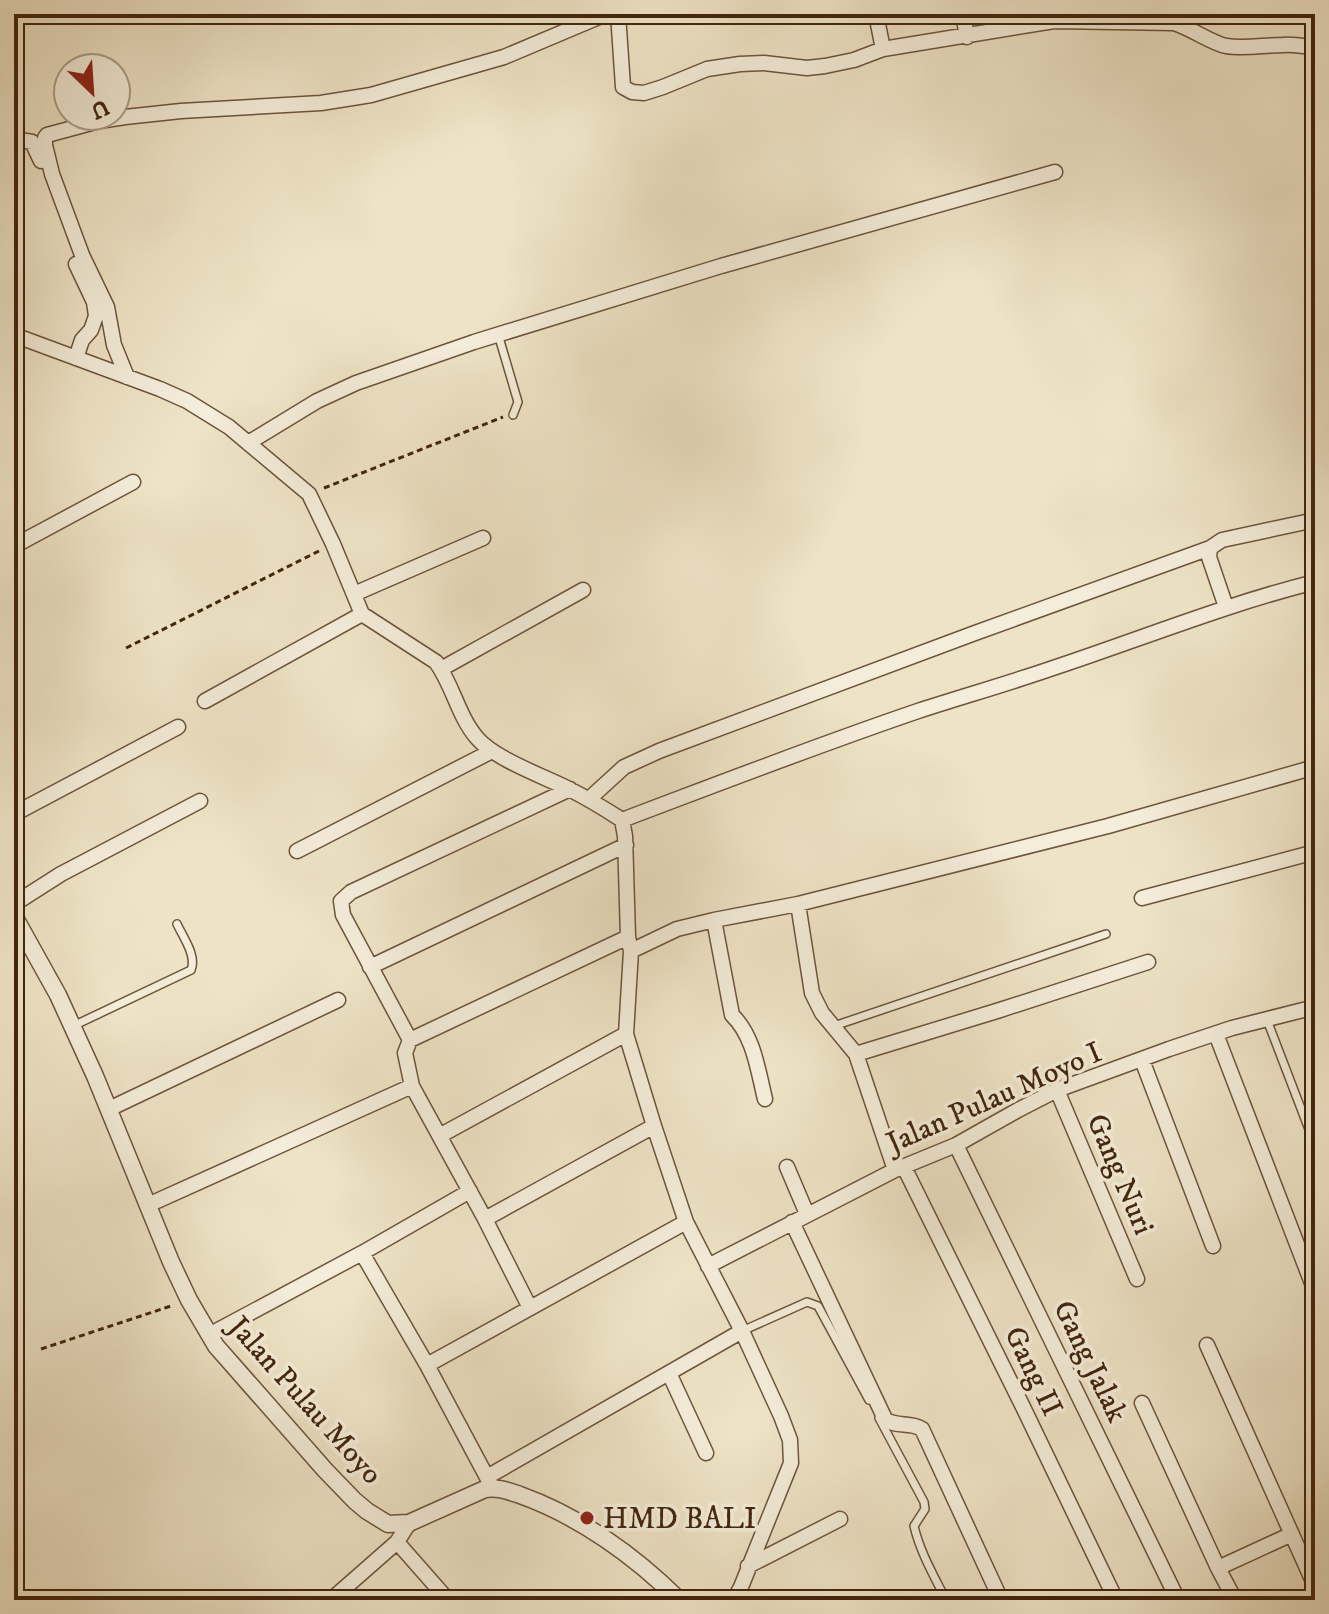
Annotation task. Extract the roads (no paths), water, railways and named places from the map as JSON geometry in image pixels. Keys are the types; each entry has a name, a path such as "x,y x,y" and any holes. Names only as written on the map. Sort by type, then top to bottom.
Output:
{"street":[{"path":"127,377 114,345 107,307 82,255 52,174 45,145 47,135 125,117 321,103 371,95 504,57 606,14"},
{"path":"618,14 623,87 644,93 707,69 752,64 807,68 825,66 854,60 883,47 967,37 1054,21 1174,23 1227,46 1315,48"},
{"path":"876,14 883,47"},
{"path":"963,14 967,37"},
{"path":"14,139 30,140 39,152 73,259 94,302 95,323 79,350"},
{"path":"248,443 317,401 356,383 498,334 721,266 1055,172"},
{"path":"14,335 79,350 127,377 187,401 229,427 309,494 362,614 436,662 448,665 583,590"},
{"path":"14,546 133,482"},
{"path":"589,799 624,767 659,751 1210,548 1222,540 1315,520"},
{"path":"354,594 483,538"},
{"path":"1210,548 1209,557 1226,607"},
{"path":"622,820 919,711 1042,672 1226,607 1315,582"},
{"path":"205,701 362,614"},
{"path":"448,665 458,709 476,737 492,751 589,799 622,820 625,829 637,944 626,1034 686,1222 742,1331 790,1440 791,1463 734,1600"},
{"path":"14,814 178,727"},
{"path":"297,851 492,751"},
{"path":"530,1308 441,1135 412,1086 405,1053 410,1040 677,929 798,904 1108,826 1315,767"},
{"path":"410,1040 343,915 341,901 345,896 570,789"},
{"path":"14,904 61,874 200,801"},
{"path":"370,967 626,845"},
{"path":"1142,898 1315,852"},
{"name":"Gang II","path":"798,904 812,993 822,1013 856,1054 899,1168 1024,1409 1116,1600"},
{"name":"Jalan Pulau Moyo","path":"14,916 73,1026 189,1300 209,1335 342,1488 388,1524 409,1523"},
{"path":"714,920 732,1015 742,1024 749,1038 765,1099"},
{"path":"856,1054 1148,962"},
{"path":"109,1109 338,1000"},
{"name":"Jalan Pulau Moyo I","path":"708,1266 899,1168 956,1145 1057,1090 1216,1034 1315,1007"},
{"path":"441,1135 626,1034"},
{"path":"1216,1034 1315,1291"},
{"path":"1142,1060 1213,1246"},
{"path":"148,1205 412,1086"},
{"name":"Gang Nuri","path":"1057,1090 1137,1279"},
{"path":"485,1219 654,1126"},
{"name":"Gang Jalak","path":"956,1145 1178,1600"},
{"path":"787,1167 807,1214"},
{"path":"209,1335 470,1191"},
{"path":"427,1365 686,1222"},
{"path":"792,1222 885,1419 922,1429 1001,1600"},
{"path":"362,1253 490,1482 545,1504 582,1524 633,1559 679,1600"},
{"path":"331,1600 397,1542 409,1523 468,1496 742,1331"},
{"path":"1207,1345 1315,1586"},
{"path":"669,1373 706,1453"},
{"path":"1142,1403 1235,1600"},
{"path":"748,1566 840,1519"},
{"path":"1218,1568 1292,1534"},
{"path":"397,1542 445,1596 427,1600"}],"lane":[{"path":"498,334 518,402 513,415"},
{"path":"73,1026 191,970 193,959 177,924"},
{"path":"834,1026 1106,934"},
{"path":"1267,1020 1315,1145"},
{"path":"742,1331 807,1302 818,1306 924,1502 925,1509 914,1526 923,1555 946,1600"}],"place":[{"name":"HMD BALI","path":"587,1518"}]}
